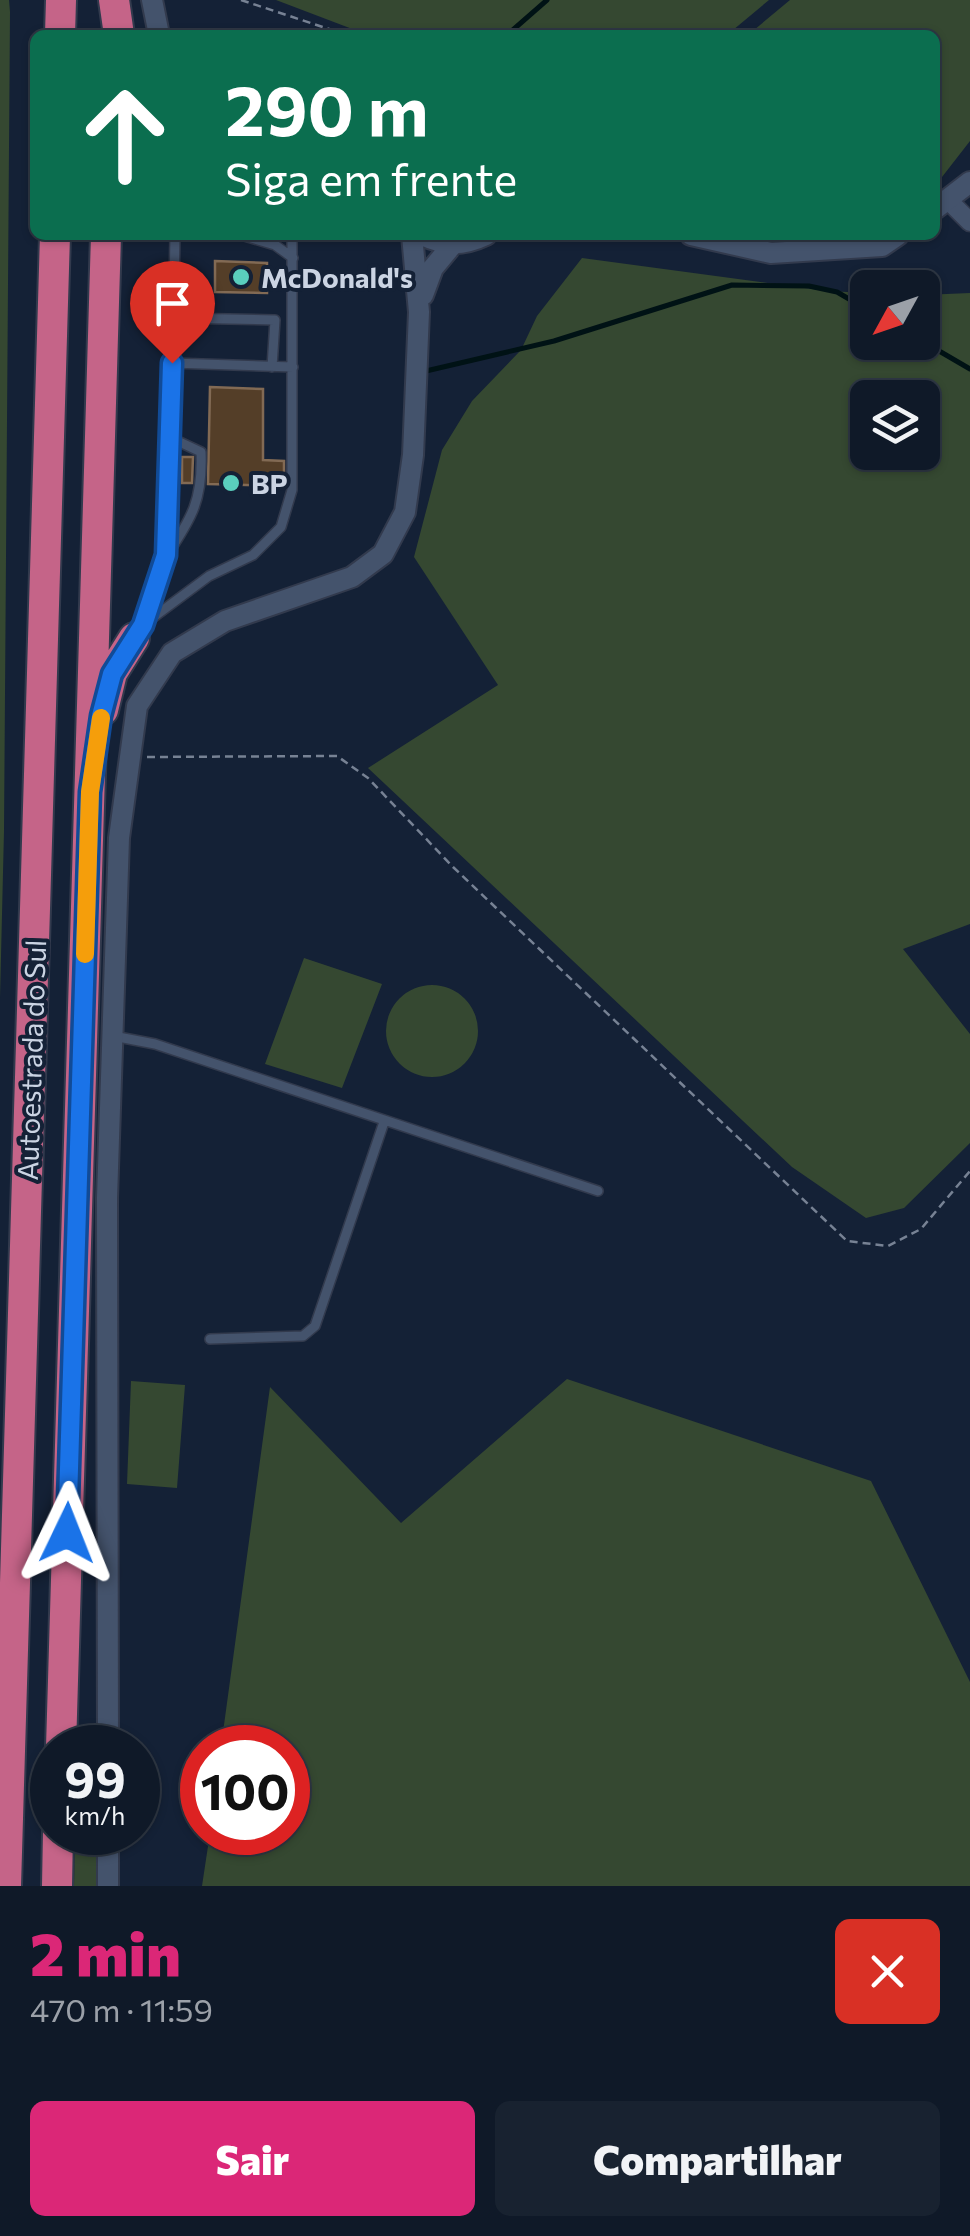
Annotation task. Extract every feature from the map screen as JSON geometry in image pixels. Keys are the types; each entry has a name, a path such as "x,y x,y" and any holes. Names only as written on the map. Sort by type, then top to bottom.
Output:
{"highway":[{"path":"60,30 61,0"},
{"path":"113,0 115,30"},
{"name":"Autoestrada do Sul","path":"6,1886 56,240"},
{"name":"Autoestrada do Sul","path":"62,1725 106,240"},
{"path":"90,792 101,716 112,674 138,632"},
{"path":"56,1886 57,1855"}],"street":[{"path":"152,0 158,30"},
{"path":"970,182 941,204 970,222"},
{"path":"108,1725 107,1198 119,838 137,706 172,653 224,621 352,577 383,554 405,512 412,455 419,312 412,240"},
{"path":"432,240 440,244 475,240"},
{"path":"714,240 772,253 882,246 891,240"},
{"path":"419,312 433,268 453,244"},
{"path":"108,1855 108,1886"}],"lane":[{"path":"165,558 176,240"},
{"path":"256,240 293,258"},
{"path":"138,632 209,576 253,555 281,526 292,490 292,240"},
{"path":"174,318 275,320 272,366"},
{"path":"172,363 293,367"},
{"path":"138,632 165,558 193,517 202,467 201,452 171,438"},
{"path":"112,1036 156,1044 598,1191"},
{"path":"210,1340 302,1336 315,1326 384,1122"}],"path":[{"path":"241,0 332,30"},
{"path":"130,757 338,756 368,778 453,867 847,1241 888,1246 921,1229 970,1171"}],"green space":[{"path":"0,0 9,0 10,12 0,998"},
{"path":"276,0 769,0 733,30 355,30"},
{"path":"790,0 970,0 970,141 940,180 940,30 754,30"},
{"path":"582,258 850,292 850,360 940,360 940,294 970,293 970,924 903,949 970,1034 970,1143 904,1208 866,1218 792,1167 368,768 498,685 414,557 442,450 472,401 521,350 537,316"},
{"path":"304,958 382,984 342,1088 265,1064"},
{"path":"432,985 450,989 464,999 474,1013 478,1031 474,1049 464,1063 450,1073 432,1077 414,1073 400,1063 390,1049 386,1031 390,1013 400,999 414,989"},
{"path":"567,1379 871,1481 970,1682 970,1886 202,1886 207,1855 310,1855 310,1725 224,1725 270,1387 401,1523"},
{"path":"131,1381 185,1385 177,1488 127,1484"},
{"path":"75,1855 98,1855 98,1886 74,1886"}],"building":[{"name":"McDonald's","path":"215,261 267,263 267,293 215,292"},
{"path":"210,387 263,389 263,460 284,461 284,486 208,484"},
{"path":"182,457 193,457 192,483 182,483"}],"waterway":[{"path":"513,30 547,0"},
{"path":"426,371 554,341 732,285 809,286 837,292 850,300"},
{"path":"940,352 970,369"}],"slow traffic":[{"path":"85,954 90,792 101,718"}],"place":[{"name":"McDonald's","path":"241,277"},
{"name":"BP","path":"231,483"}],"route":[{"path":"67,1533 90,792 101,716 112,674 143,625 166,555 172,363"}]}
